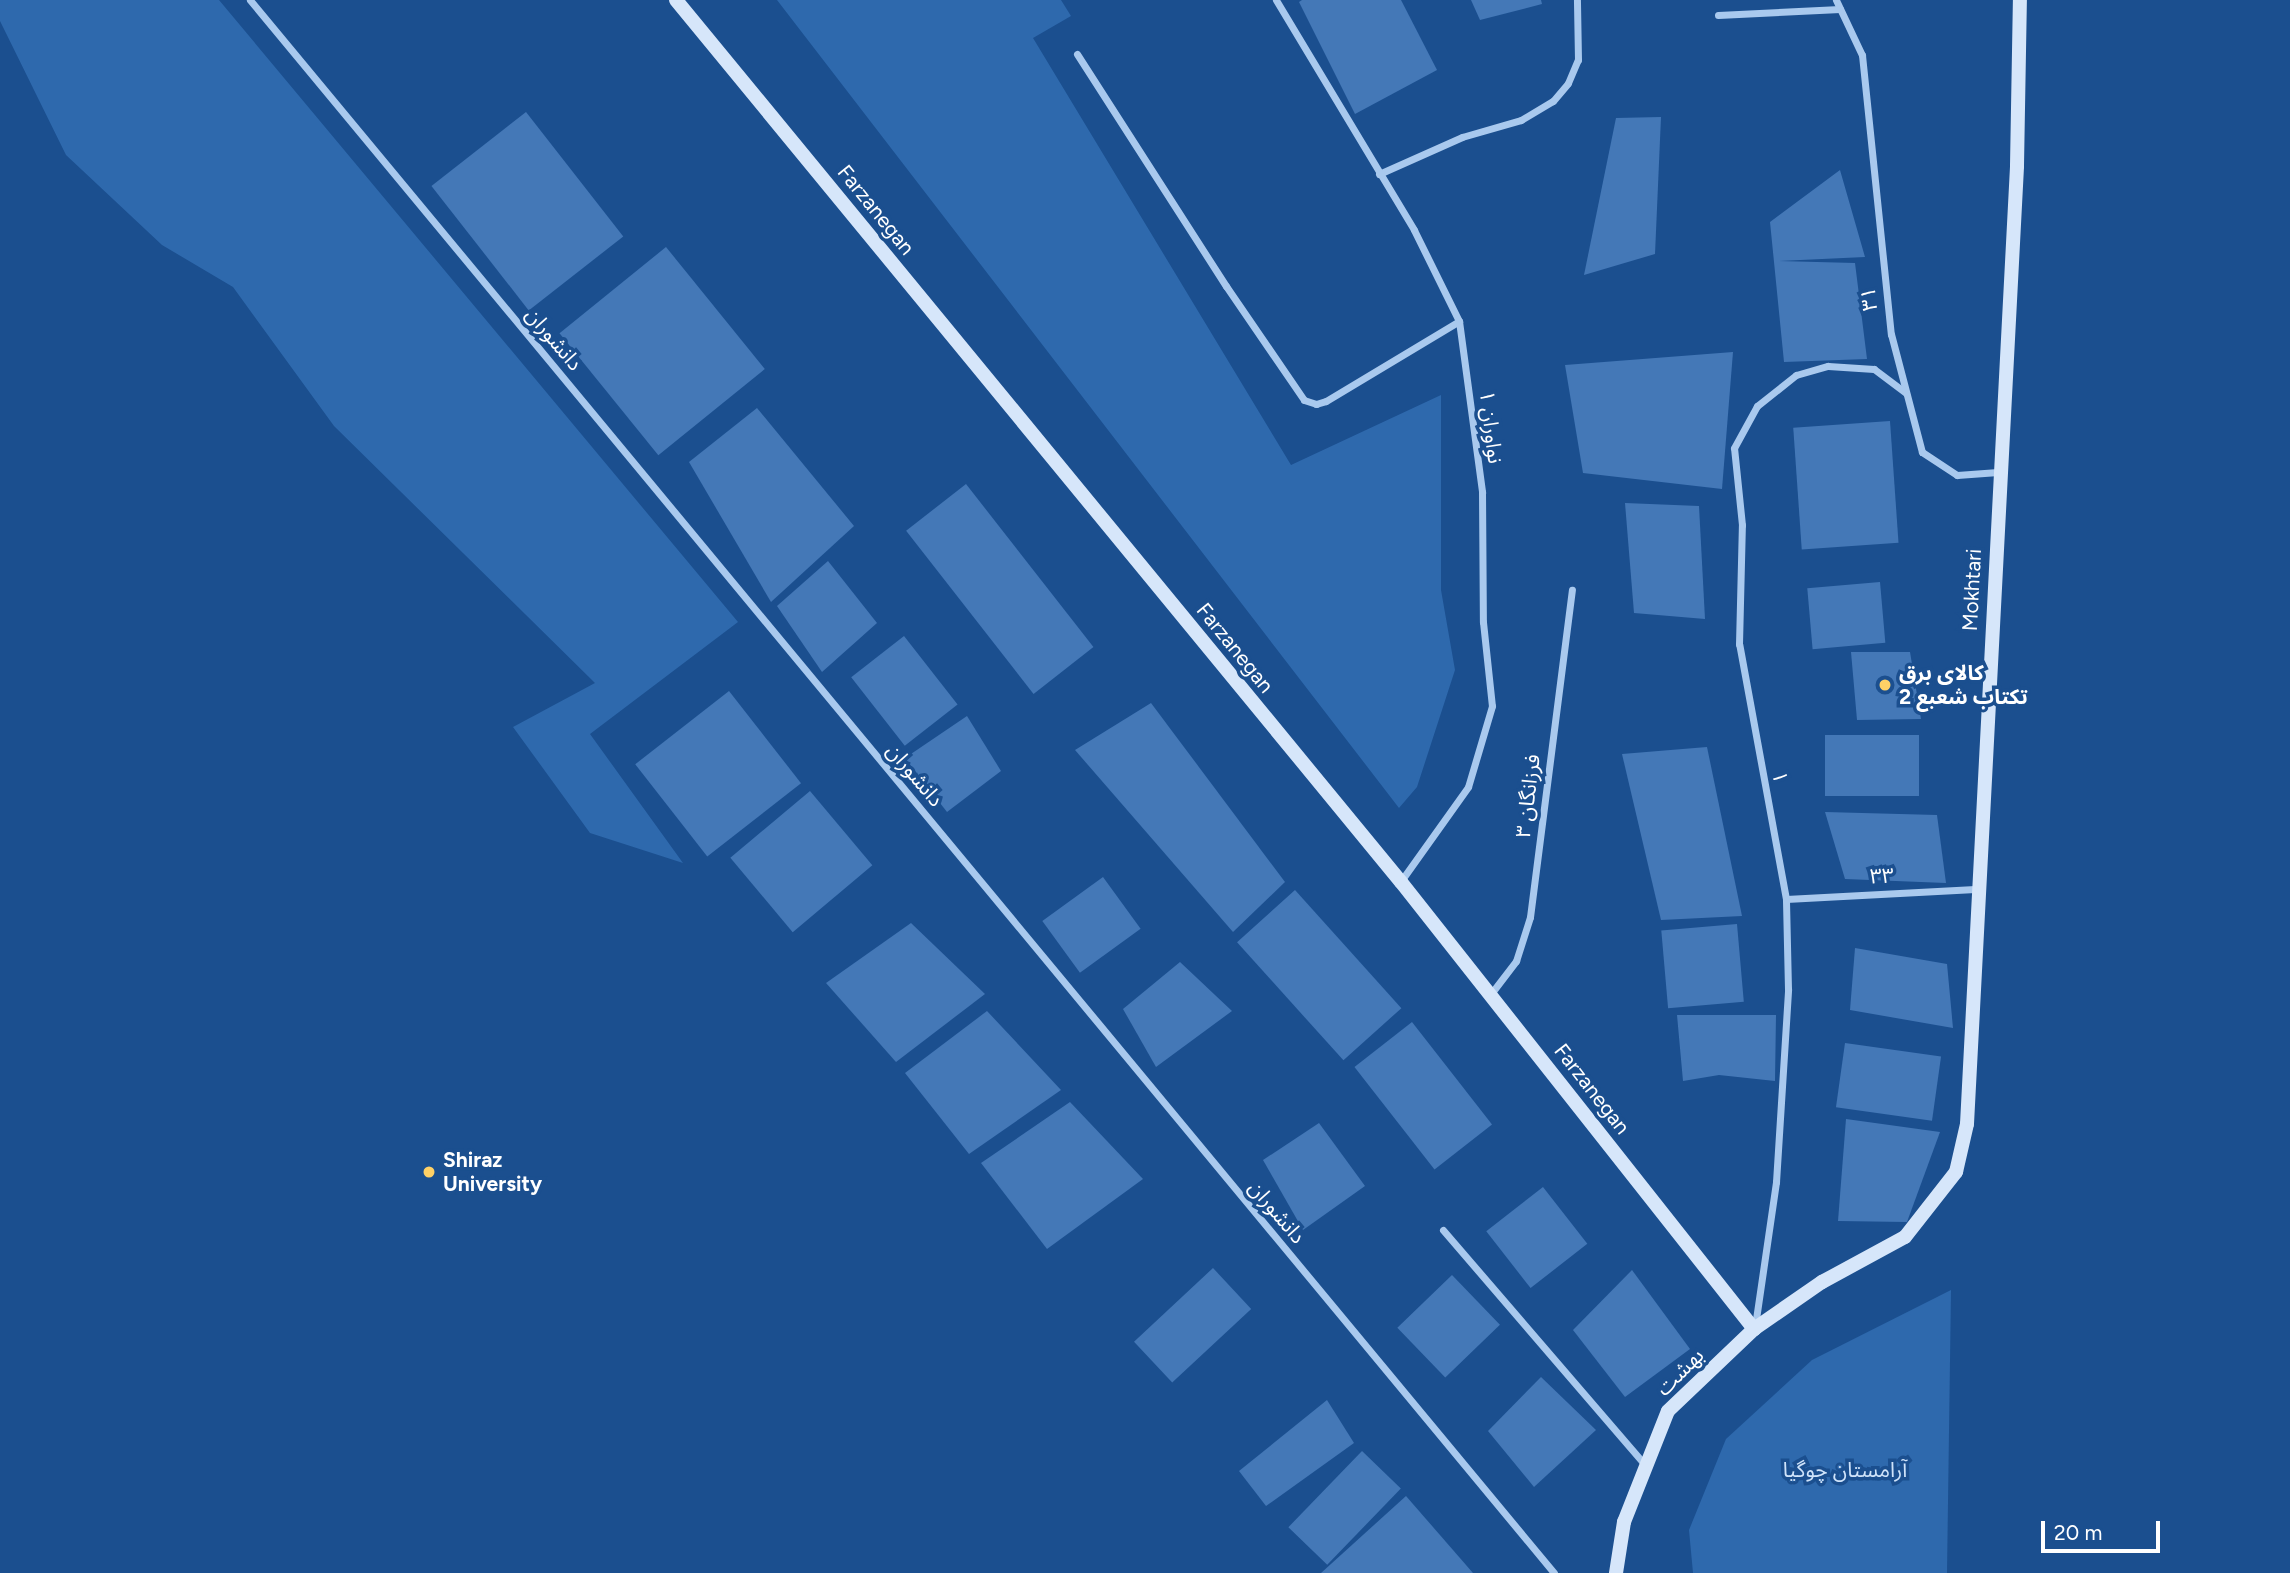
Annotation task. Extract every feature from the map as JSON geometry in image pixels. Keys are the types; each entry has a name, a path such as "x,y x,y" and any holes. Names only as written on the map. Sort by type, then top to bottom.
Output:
{"street":[{"name":"دانشوران","path":"250,0 1554,1573"},
{"name":"Farzanegan","path":"676,0 1401,882 1754,1329"},
{"name":"نواوران ۱","path":"1276,0 1414,230 1459,321 1482,492 1483,622 1492,706 1468,787 1401,882"},
{"path":"1379,174 1462,137 1521,120 1553,101 1568,83 1578,60 1577,0"},
{"name":"۳۱","path":"1836,0 1862,55 1891,334 1922,452 1956,475 1998,472"},
{"name":"Mokhtari","path":"1822,1282 1905,1237 1956,1172 1967,1124 1998,472 2017,166 2020,0"},
{"path":"1718,15 1840,9"},
{"path":"1077,54 1304,400 1316,404 1326,401 1459,321"},
{"name":"۱","path":"1754,1329 1776,1182 1788,989 1786,899 1739,643 1742,526 1734,448 1756,406 1796,375 1828,366 1874,369 1906,393"},
{"name":"فرزانگان ۳","path":"1490,995 1516,961 1530,917 1572,590"},
{"name":"۳۳","path":"1786,899 1980,889"},
{"path":"1443,1230 1646,1467"},
{"name":"بهشت","path":"1616,1573 1624,1522 1668,1411 1754,1329 1822,1282"}],"green space":[{"path":"0,0 219,0 738,622 590,734 683,863 590,833 513,727 595,683 334,426 233,287 162,245 66,155 0,21"},
{"path":"777,0 1061,0 1071,16 1033,38 1291,465 1441,395 1441,590 1455,670 1417,787 1399,808"},
{"name":"آرامستان چوگیا","path":"1951,1290 1947,1573 1693,1573 1689,1530 1726,1439 1812,1360"}],"building":[{"path":"1401,0 1437,70 1355,114 1299,2"},
{"path":"1471,0 1541,0 1542,4 1480,20"},
{"path":"526,112 623,237 529,310 431,186"},
{"path":"1661,117 1655,254 1584,275 1616,118"},
{"path":"1840,170 1865,257 1779,261 1855,263 1867,359 1784,362 1770,222"},
{"path":"666,247 765,369 658,455 560,333"},
{"path":"1733,352 1722,489 1583,473 1565,365"},
{"path":"757,408 854,526 771,602 689,462"},
{"path":"1890,421 1899,543 1802,549 1793,428"},
{"path":"966,484 1093,647 1034,694 906,531"},
{"path":"1625,503 1699,506 1705,619 1634,613"},
{"path":"828,561 877,623 822,672 777,606"},
{"path":"1880,582 1885,643 1813,649 1807,588"},
{"path":"904,636 958,705 905,746 851,677"},
{"name":"کالای برق تکتاب شعبع 2","path":"1851,652 1910,652 1921,719 1857,720"},
{"path":"729,691 801,783 707,856 635,764"},
{"path":"1151,703 1285,882 1233,932 1075,750"},
{"path":"967,716 1001,771 947,812 905,758"},
{"path":"1825,735 1919,735 1919,796 1825,796"},
{"path":"1707,747 1742,916 1661,920 1622,754"},
{"path":"810,791 872,865 793,932 730,858"},
{"path":"1825,812 1937,815 1946,883 1845,879"},
{"path":"1103,877 1141,929 1080,973 1042,921"},
{"path":"1295,890 1401,1008 1343,1060 1237,942"},
{"path":"911,923 985,994 896,1062 826,983"},
{"path":"1737,924 1744,1002 1668,1008 1661,931"},
{"path":"1855,948 1947,964 1953,1028 1850,1010"},
{"path":"1180,962 1232,1011 1156,1067 1123,1009"},
{"path":"987,1011 1061,1090 969,1154 905,1073"},
{"path":"1677,1015 1776,1015 1775,1081 1719,1075 1683,1081"},
{"path":"1412,1022 1492,1124 1435,1169 1354,1067"},
{"path":"1845,1043 1941,1056 1932,1121 1836,1107"},
{"path":"1070,1102 1143,1179 1047,1249 981,1163"},
{"path":"1846,1119 1940,1132 1907,1222 1838,1221"},
{"path":"1319,1123 1365,1186 1303,1230 1263,1160"},
{"path":"1543,1187 1587,1244 1531,1288 1486,1231"},
{"path":"1213,1268 1251,1309 1172,1383 1134,1342"},
{"path":"1632,1270 1690,1349 1625,1397 1573,1330"},
{"path":"1452,1275 1500,1325 1445,1377 1397,1328"},
{"path":"1541,1377 1596,1430 1534,1487 1488,1431"},
{"path":"1327,1400 1354,1443 1266,1506 1239,1471"},
{"path":"1362,1451 1401,1489 1327,1565 1288,1527"},
{"path":"1406,1496 1473,1573 1321,1573"}],"place":[{"name":"کالای برق تکتاب شعبع 2","path":"1885,685"},
{"name":"Shiraz University","path":"429,1172"}]}
